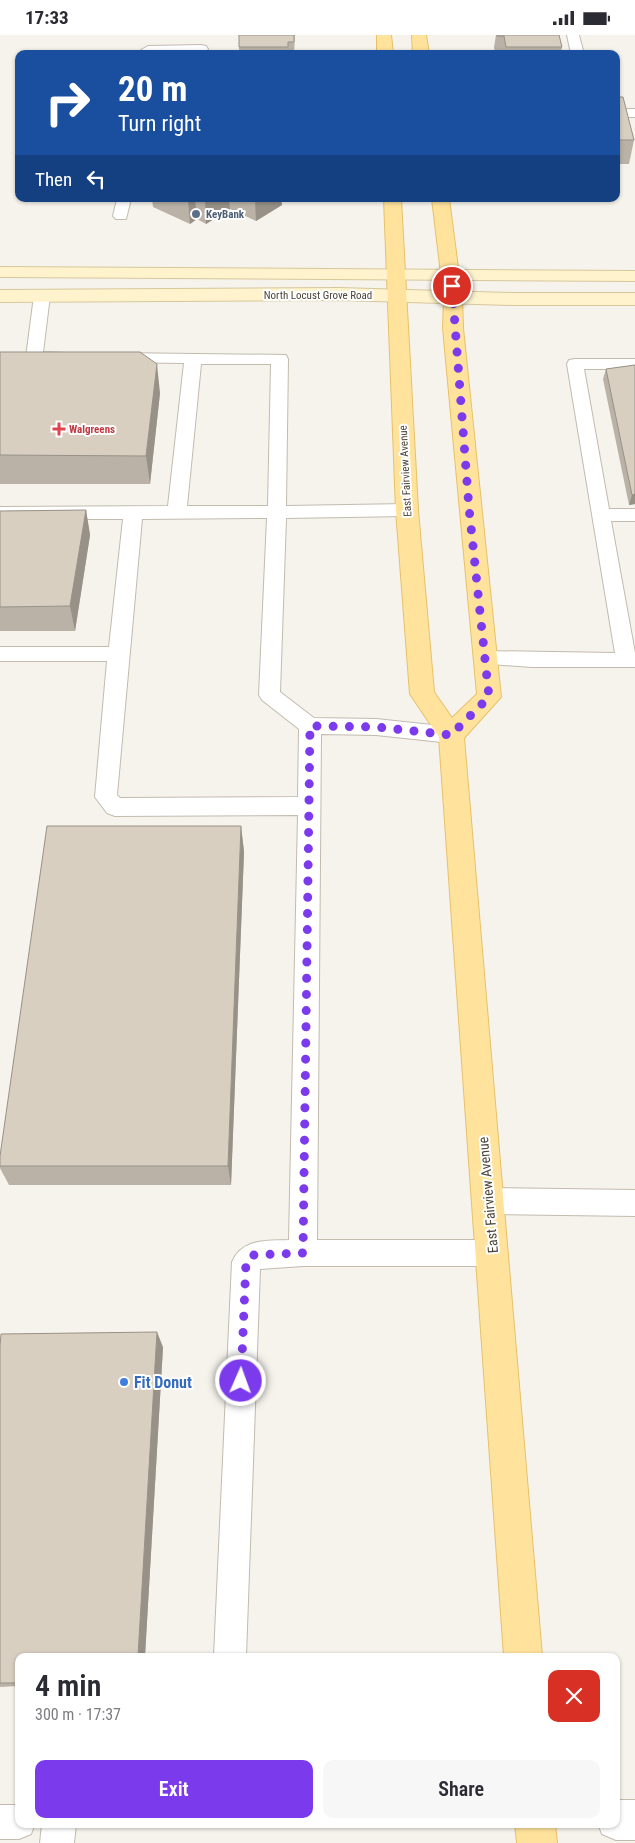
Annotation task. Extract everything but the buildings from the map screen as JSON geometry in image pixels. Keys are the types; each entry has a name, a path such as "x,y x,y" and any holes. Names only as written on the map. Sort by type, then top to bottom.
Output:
{"main road":[{"path":"384,35 385,50"},
{"path":"419,35 421,50"},
{"name":"East Fairview Avenue","path":"392,202 407,510 422,694 451,735 523,1653"},
{"path":"440,202 453,298 454,335 489,697 451,735"},
{"name":"North Locust Grove Road","path":"0,272 635,276"},
{"path":"0,283 52,272"},
{"name":"North Locust Grove Road","path":"0,296 339,294 453,298 635,299"},
{"path":"535,1828 537,1843"}],"street":[{"path":"620,1820 635,1820"}],"lane":[{"path":"147,50 150,35"},
{"path":"573,35 577,50"},
{"path":"183,50 201,49"},
{"path":"620,113 635,113"},
{"path":"121,216 123,202"},
{"path":"42,296 26,357 74,357"},
{"path":"104,358 280,359 277,512 269,695 310,726 376,727 451,735"},
{"path":"177,512 193,358"},
{"path":"484,657 630,660 601,515 575,364 635,364"},
{"path":"0,513 407,510"},
{"path":"133,512 118,654 106,797 116,807 308,806"},
{"path":"601,515 635,515"},
{"path":"0,654 118,654"},
{"path":"303,1253 310,726"},
{"path":"488,1201 635,1203"},
{"path":"230,1653 246,1262 254,1255 303,1253 493,1253"},
{"path":"0,1822 15,1822"},
{"path":"57,1843 59,1828"}],"place":[{"name":"KeyBank","path":"196,214"},
{"name":"Walgreens","path":"59,429"},
{"name":"Fit Donut","path":"124,1382"}],"route":[{"path":"241,1381 246,1262 254,1255 303,1253 310,726 376,727 451,735 489,697 469,508 452,286"}]}
